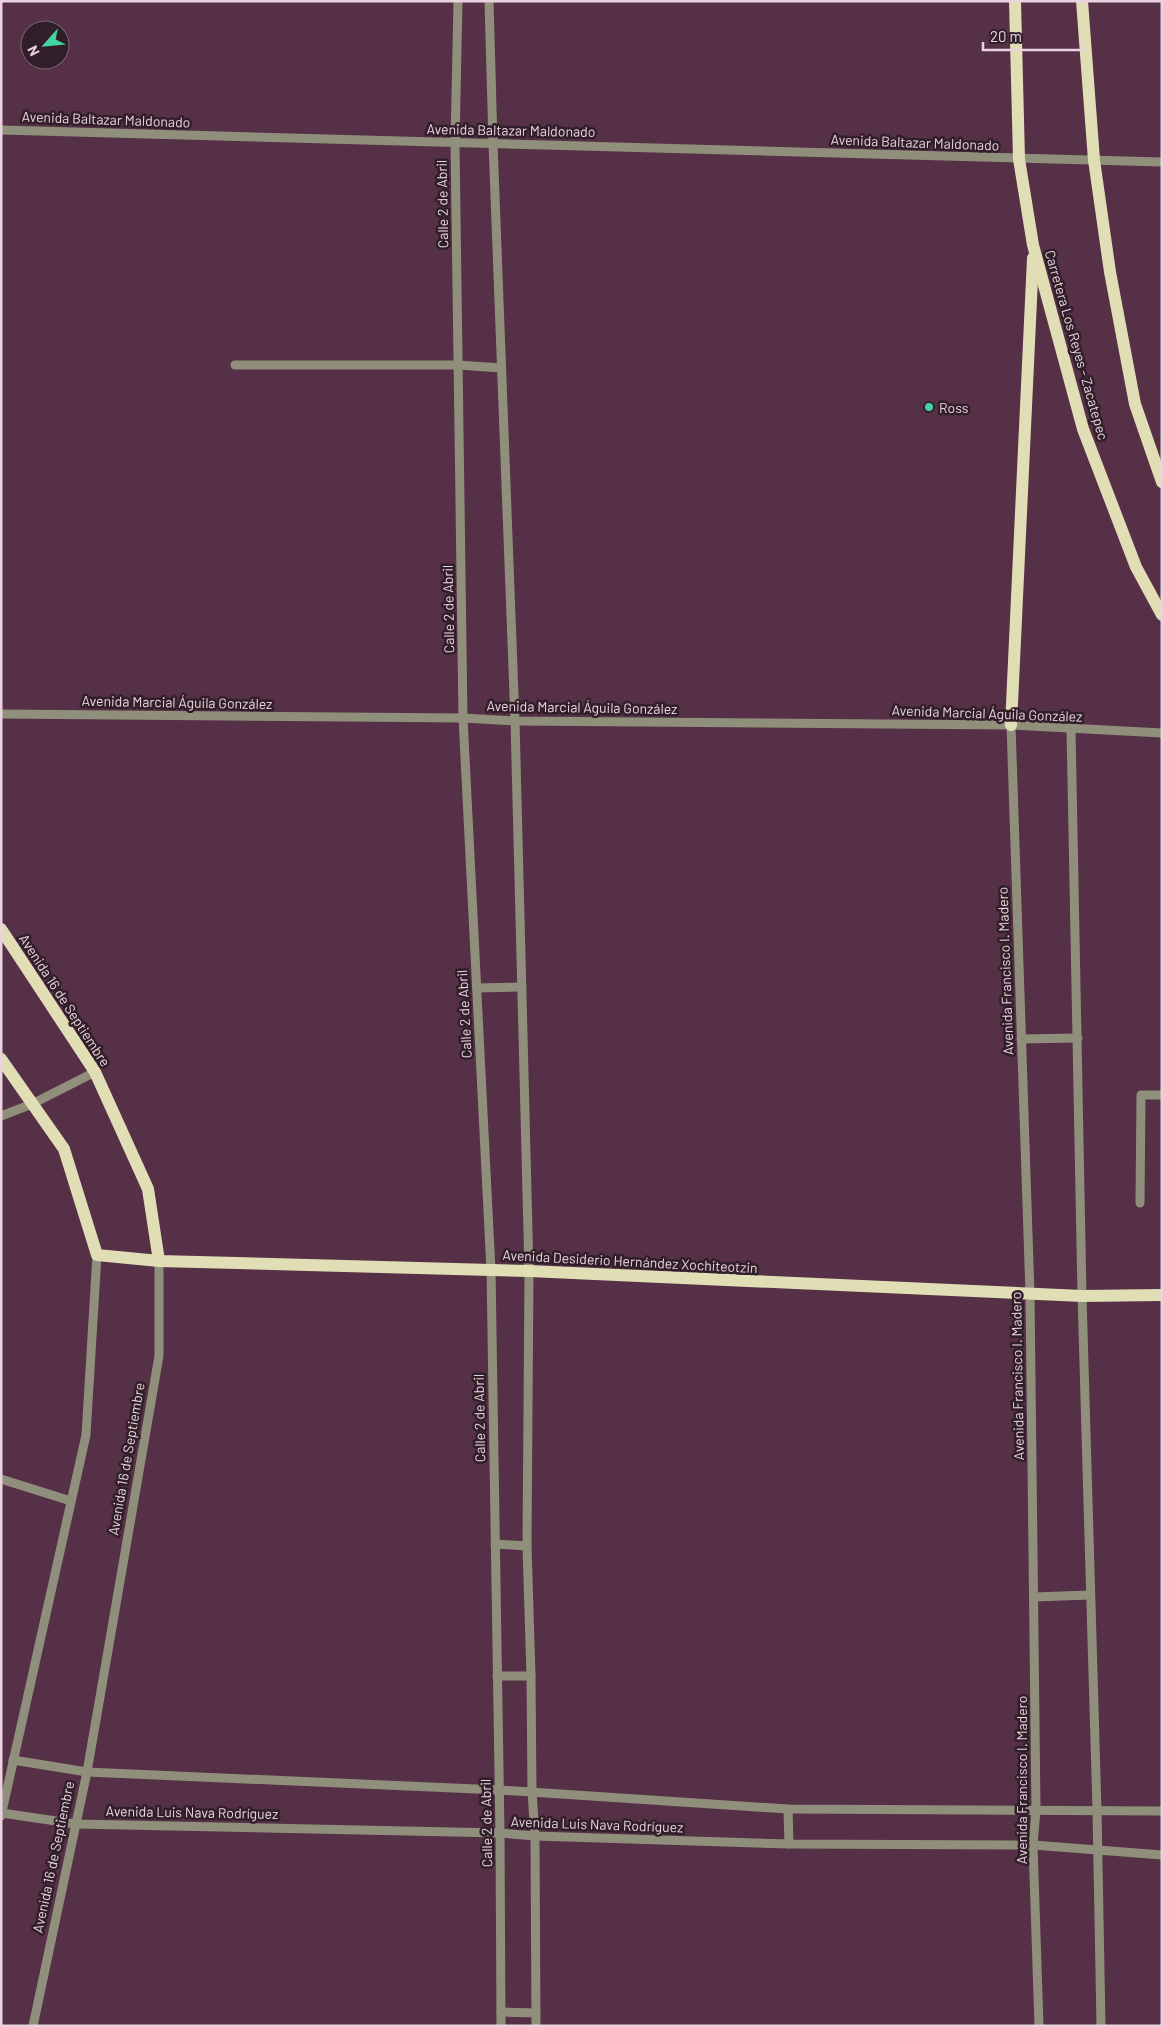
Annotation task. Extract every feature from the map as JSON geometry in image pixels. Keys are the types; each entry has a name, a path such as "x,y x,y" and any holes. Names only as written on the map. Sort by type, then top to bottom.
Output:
{"main road":[{"name":"Carretera Los Reyes - Zacatepec","path":"1014,1 1019,159 1033,245 1083,429 1136,567 1162,615"},
{"path":"1082,1 1094,160 1110,272 1135,404 1162,482"},
{"path":"1011,725 1033,245"},
{"name":"Avenida 16 de Septiembre","path":"1,930 95,1072 148,1189 159,1261"},
{"path":"1,1059 64,1149 97,1256"},
{"name":"Avenida Desiderio Hernández Xochiteotzin","path":"97,1256 159,1261 529,1271 1082,1296 1162,1295"}],"street":[{"name":"Calle 2 de Abril","path":"458,1 455,143 462,718 491,1270 500,1833 501,2026"},
{"path":"489,1 515,721 529,1271 527,1546 532,1792 536,1836 536,2026"},
{"name":"Avenida Baltazar Maldonado","path":"1,130 1094,160"},
{"path":"1094,160 1162,162"},
{"path":"235,365 458,365 501,368"},
{"name":"Avenida Marcial Águila González","path":"1,714 1011,725 1162,733"},
{"name":"Avenida Francisco I. Madero","path":"1011,725 1030,1294 1036,1810 1033,1845 1039,2026"},
{"path":"1071,729 1082,1296 1097,1810 1096,1850 1101,2026"},
{"path":"477,988 522,987"},
{"path":"1022,1039 1078,1038"},
{"path":"1,1116 32,1104 95,1072"},
{"path":"1140,1204 1141,1095 1162,1095"},
{"path":"2,1815 86,1435 97,1256"},
{"name":"Avenida 16 de Septiembre","path":"33,2026 87,1772 159,1356 159,1261"},
{"path":"1,1479 71,1501"},
{"path":"495,1544 527,1546"},
{"path":"1034,1597 1090,1594"},
{"path":"497,1676 531,1676"},
{"name":"Avenida Luis Nava Rodríguez","path":"13,1760 87,1772 499,1790 788,1809 1162,1812"},
{"path":"788,1809 789,1844"},
{"name":"Avenida Luis Nava Rodríguez","path":"2,1815 76,1824 500,1833 536,1836 789,1844 1033,1845 1162,1855"},
{"path":"501,2012 536,2013"}],"place":[{"name":"Ross","path":"929,407"}]}
